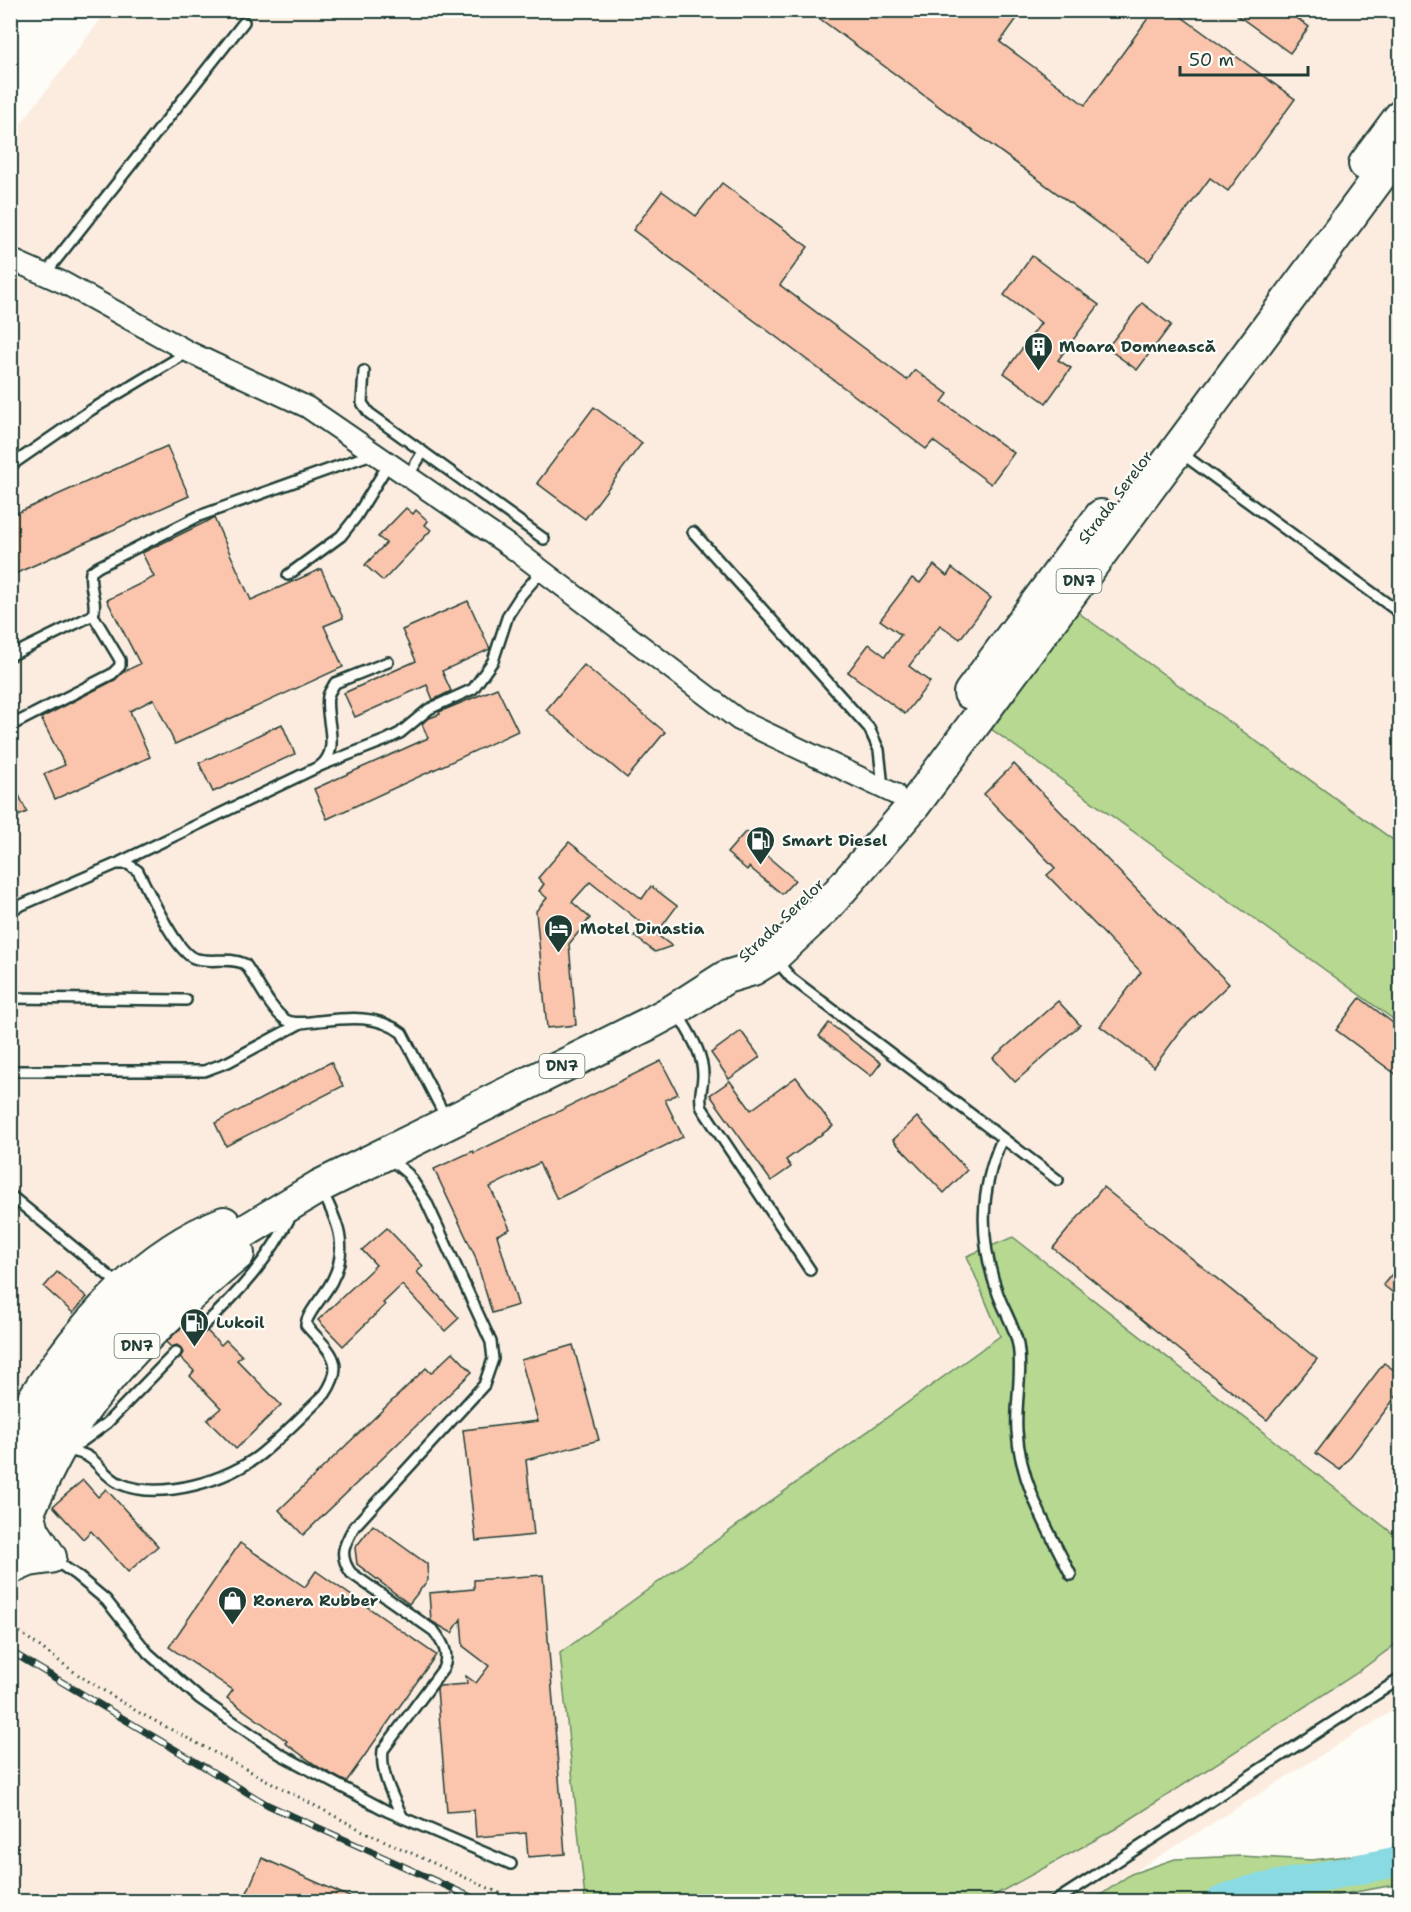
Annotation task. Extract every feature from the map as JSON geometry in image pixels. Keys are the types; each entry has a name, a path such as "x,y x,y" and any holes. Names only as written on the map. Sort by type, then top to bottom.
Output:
{"highway":[{"name":"Strada Serelor","path":"726,977 741,957 776,929 834,869 889,790 1032,606 1401,117"},
{"name":"Strada Serelor","path":"320,1186 676,1009 726,977 753,969 774,957 826,907 914,805 1401,149"},
{"name":"DN7","path":"20,1504 61,1456 66,1437 88,1404 162,1320 320,1186"},
{"name":"DN7","path":"10,1438 50,1375 123,1288 146,1267 189,1239 216,1226 320,1186"},
{"name":"DN7","path":"10,1552 35,1443 57,1406 106,1341 165,1285 201,1258 320,1186"},
{"path":"10,1568 29,1560 50,1557 33,1531 20,1504"}],"street":[{"path":"10,259 64,283 189,352 308,407 511,547 739,720 889,790"}],"lane":[{"path":"45,274 244,22"},
{"path":"10,466 92,410 189,352"},
{"path":"364,371 362,403 369,414 544,539"},
{"path":"1177,450 1401,613"},
{"path":"408,476 423,452"},
{"path":"288,575 341,536 356,517 382,458"},
{"path":"10,656 93,615 96,606 89,582 91,572 98,567 199,516 242,499 382,458"},
{"path":"693,532 869,728 879,750 889,790"},
{"path":"10,910 116,864 320,766 400,733 429,709 473,688 493,661 508,615 521,595 542,571"},
{"path":"10,726 112,674 120,666 120,660 93,615"},
{"path":"320,766 327,760 330,750 328,695 335,683 388,662"},
{"path":"116,864 128,864 138,871 177,942 188,956 196,959 237,960 245,964 277,1013 288,1021 301,1023 346,1018 372,1019 391,1024 402,1033 448,1122"},
{"path":"774,957 791,978 1058,1180"},
{"path":"10,998 186,1000"},
{"path":"676,1009 699,1052 703,1076 699,1099 702,1108 810,1270"},
{"path":"10,1071 204,1071 228,1062 301,1023"},
{"path":"1002,1139 993,1159 987,1190 983,1228 988,1262 1018,1345 1019,1454 1025,1476 1071,1575"},
{"path":"384,1154 408,1174 426,1201 491,1342 493,1359 484,1385 354,1527 343,1553 345,1564 351,1573 434,1631 443,1642 445,1649 446,1661 443,1668 383,1750 384,1772 403,1818"},
{"path":"61,1456 87,1455 110,1478 138,1489 154,1491 192,1486 239,1468 260,1455 325,1394 332,1384 335,1372 333,1355 306,1325 332,1281 339,1264 341,1247 338,1222 320,1186"},
{"path":"10,1195 123,1288"},
{"path":"203,1326 257,1271 279,1239 296,1207"},
{"path":"61,1456 107,1424 176,1352"},
{"path":"50,1557 106,1600 148,1653 200,1698 280,1754 403,1818 511,1864"},
{"path":"1054,1902 1401,1679"}],"path":[{"path":"10,1625 77,1674 138,1713 363,1831 519,1902"}],"shaded area":[{"path":"107,11 1400,11 1400,845 1072,608 988,726 1400,1024 1400,1539 1012,1237 967,1256 1000,1335 560,1653 585,1899 592,1901 11,1901 10,261 22,247 11,240 10,138"},
{"path":"1400,1641 1400,1706 1131,1874 1092,1901 984,1902 1115,1829 1354,1675"}],"green space":[{"path":"1072,608 1400,845 1400,1024 987,726"},
{"path":"1013,1237 1400,1539 1400,1641 1354,1675 1115,1829 984,1901 592,1902 585,1899 560,1653 1000,1336 967,1256"},
{"path":"1400,1850 1400,1884 1305,1901 1092,1901 1131,1874 1175,1859 1241,1856 1312,1860"}],"building":[{"path":"808,10 1023,10 1000,42 1085,105 1154,10 1172,10 1295,99 1228,191 1210,178 1149,261"},
{"path":"1230,10 1286,10 1309,27 1290,53"},
{"path":"722,183 808,247 780,285 907,380 915,370 948,394 942,402 1014,453 991,484 933,441 926,449 633,230 662,191 696,216"},
{"path":"1032,256 1099,305 1058,360 1071,368 1046,403 1004,373 1041,323 1004,295"},
{"path":"1142,303 1171,325 1137,370 1107,348"},
{"path":"594,407 642,443 585,519 537,483"},
{"path":"167,446 189,496 10,576 10,516"},
{"path":"406,508 413,514 416,510 428,521 425,525 431,530 383,581 365,565 386,543 378,537"},
{"path":"214,518 251,600 321,569 343,618 324,626 343,667 175,744 154,699 130,711 150,757 55,799 44,774 65,765 41,718 115,680 123,672 140,664 107,600 154,577 142,553"},
{"path":"934,565 947,576 952,568 991,598 960,639 940,625 909,666 930,682 905,714 848,672 869,644 885,656 901,635 880,620 912,578 920,583"},
{"path":"468,601 490,649 442,671 451,691 433,700 427,685 355,717 344,693 416,661 402,630"},
{"path":"584,665 665,732 627,778 546,710"},
{"path":"497,688 518,731 327,819 314,789 428,738 422,724 427,719"},
{"path":"282,724 295,754 213,792 199,763"},
{"path":"1014,764 1229,984 1182,1029 1154,1067 1100,1026 1141,972 1047,875 1055,868 984,794"},
{"path":"10,777 27,812 10,820"},
{"path":"746,831 763,846 760,850 795,880 782,894 749,867 747,870 727,853"},
{"path":"569,842 642,899 651,886 677,906 656,934 672,946 655,952 634,936 644,925 590,882 572,902 590,918 569,944 576,1025 547,1028 536,911 547,898 539,891 544,884 538,878"},
{"path":"1360,998 1401,1029 1401,1078 1336,1030"},
{"path":"1058,1001 1080,1025 1015,1082 993,1058"},
{"path":"829,1023 881,1063 871,1076 819,1036"},
{"path":"741,1031 760,1057 729,1079 711,1053"},
{"path":"661,1061 678,1094 665,1100 683,1137 557,1199 539,1163 490,1187 510,1229 497,1235 518,1305 492,1313 475,1256 434,1169 473,1151 474,1153"},
{"path":"331,1062 343,1086 226,1146 215,1123"},
{"path":"796,1077 833,1126 786,1160 791,1167 771,1181 710,1095 730,1081 751,1110"},
{"path":"917,1117 967,1170 944,1193 893,1140"},
{"path":"1103,1187 1317,1359 1267,1420 1053,1248"},
{"path":"387,1228 423,1266 417,1272 459,1318 445,1331 402,1285 343,1346 318,1320 376,1265 362,1250"},
{"path":"1401,1263 1401,1299 1383,1285"},
{"path":"57,1272 87,1297 73,1313 44,1287"},
{"path":"193,1317 198,1322 196,1327 199,1331 204,1333 207,1331 221,1345 226,1340 242,1356 237,1360 281,1405 236,1449 207,1420 221,1408 190,1376 194,1371 180,1357 183,1353 181,1348 177,1345 171,1347 166,1342"},
{"path":"573,1345 599,1440 526,1460 534,1535 476,1541 463,1430 538,1421 521,1360"},
{"path":"453,1352 472,1372 303,1535 279,1510 426,1368 431,1373"},
{"path":"1384,1363 1401,1375 1401,1390 1340,1470 1316,1453"},
{"path":"83,1480 98,1497 106,1489 158,1546 128,1572 91,1531 83,1539 53,1506"},
{"path":"373,1525 427,1564 428,1580 409,1604 357,1564 355,1548"},
{"path":"240,1543 305,1587 316,1571 436,1655 346,1782 320,1768 285,1743 287,1741 227,1698 233,1690 169,1647"},
{"path":"543,1575 565,1854 528,1857 526,1833 476,1837 474,1810 447,1812 437,1689 439,1686 467,1684 466,1676 476,1683 489,1666 463,1646 461,1619 452,1633 431,1621 429,1593 474,1589 474,1580"},
{"path":"262,1858 361,1902 243,1902"}],"waterway":[{"path":"1220,1902 1240,1893 1400,1861"}],"railway":[{"path":"10,1651 268,1805 482,1902"}],"place":[{"name":"Moara Domnească","path":"1038,372"},
{"name":"Smart Diesel","path":"761,866"},
{"name":"Motel Dinastia","path":"559,954"},
{"name":"Lukoil","path":"195,1348"},
{"name":"Ronera Rubber","path":"232,1626"}]}
